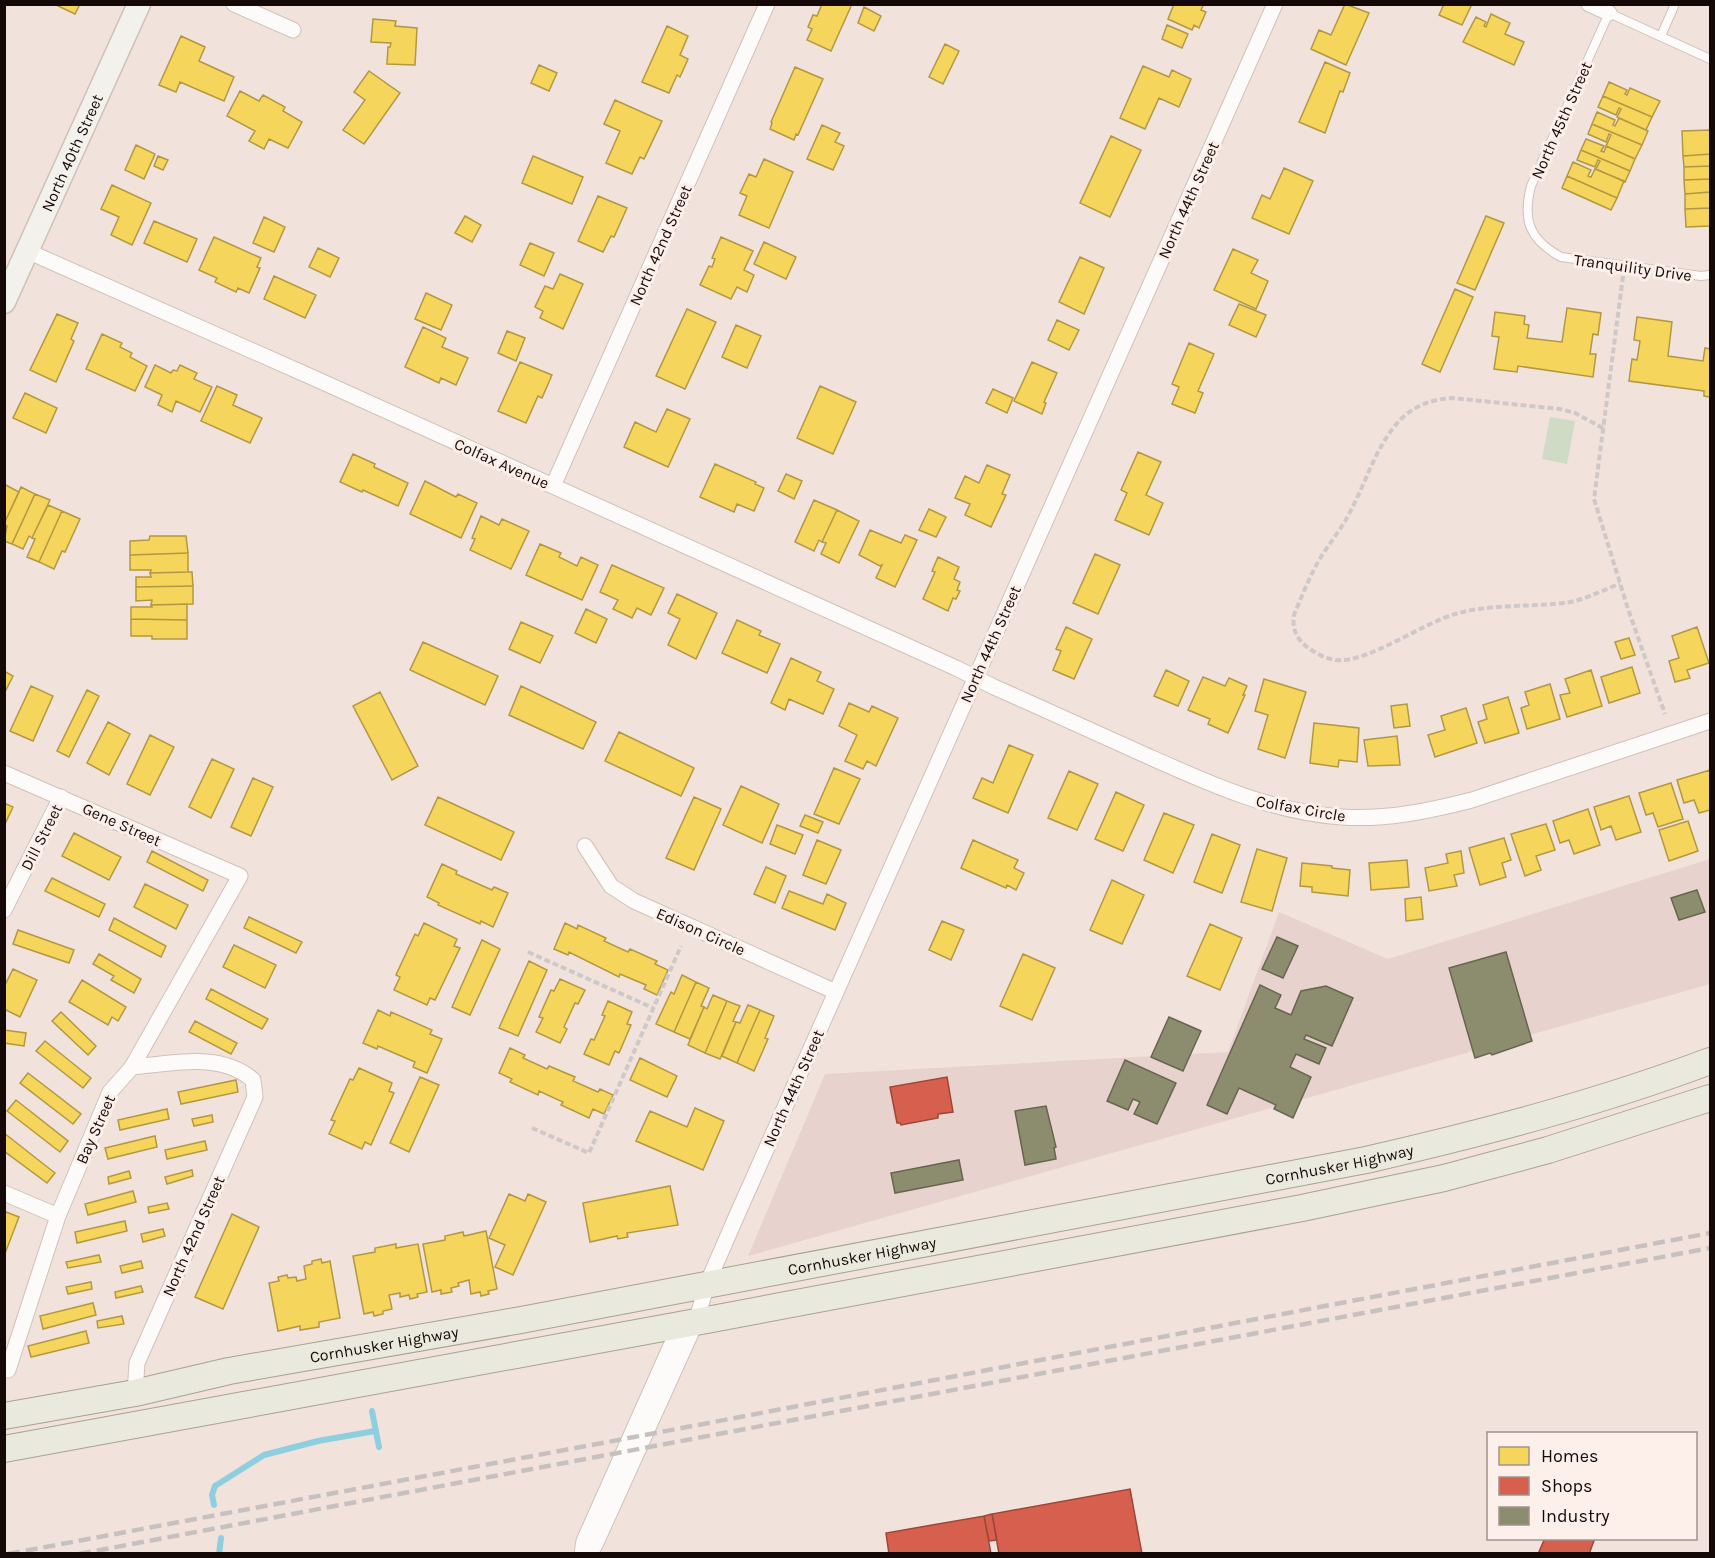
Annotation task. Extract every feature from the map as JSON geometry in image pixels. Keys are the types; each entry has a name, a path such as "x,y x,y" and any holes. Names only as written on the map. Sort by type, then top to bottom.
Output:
{"main road":[{"name":"Cornhusker Highway","path":"4,1416 135,1393 229,1371 521,1320 1366,1160 1472,1136 1583,1105 1710,1060"},
{"name":"Cornhusker Highway","path":"4,1449 1302,1208 1444,1178 1548,1150 1710,1098"}],"street":[{"name":"North 40th Street","path":"4,302 139,4"},
{"path":"234,4 293,30"},
{"name":"North 42nd Street","path":"553,486 767,4"},
{"name":"North 44th Street","path":"582,1554 584,1541 707,1284 1275,4"},
{"path":"1589,4 1609,13"},
{"name":"Colfax Avenue","path":"27,251 975,678"},
{"name":"Colfax Circle","path":"975,678 1245,798 1299,811 1341,817 1383,816 1441,808 1472,800 1710,721"},
{"name":"Gene Street","path":"4,773 240,876"},
{"name":"Dill Street","path":"4,910 61,797"},
{"name":"Edison Circle","path":"585,846 611,886 634,901 836,992"},
{"name":"Bay Street","path":"8,1370 58,1216 110,1092 132,1067 240,876"},
{"name":"North 42nd Street","path":"132,1067 206,1061 231,1065 243,1071 253,1080 255,1096 137,1363 135,1393"},
{"path":"4,1193 58,1216"},
{"name":"North 44th Street","path":"589,1554 595,1545 688,1323"}],"lane":[{"path":"1661,36 1675,4"},
{"path":"1609,13 1710,58"},
{"name":"North 45th Street","path":"1531,229 1527,204 1531,186 1609,13"},
{"name":"Tranquility Drive","path":"1531,229 1546,248 1561,257 1701,276 1710,275"}],"path":[{"path":"1625,266 1594,499 1620,584 1665,714"},
{"path":"1603,428 1575,413 1560,409 1452,398 1440,399 1410,411 1390,432 1343,526 1320,558 1294,615 1293,624 1299,640 1307,647 1322,656 1338,660 1366,655 1457,613 1480,609 1566,603 1620,584"},
{"path":"532,1128 589,1154 681,946"},
{"path":"528,952 653,1008"}],"shaded area":[{"path":"1710,859 1710,984 748,1256 825,1074 1228,1052 1279,912 1388,959"}],"green space":[{"path":"1550,417 1575,421 1567,464 1542,459"}],"building: Homes":[{"path":"54,4 80,4 75,14"},
{"path":"822,4 852,4 831,51 807,40 812,29 808,27 813,15 817,16"},
{"path":"1174,4 1204,4 1201,10 1206,12 1199,28 1194,25 1192,30 1168,19"},
{"path":"1345,4 1369,13 1346,65 1311,49 1319,30 1331,35"},
{"path":"1444,4 1472,4 1462,25 1439,15"},
{"path":"864,7 881,16 874,31 858,23"},
{"path":"1491,14 1510,23 1505,34 1524,42 1514,65 1463,42 1476,17 1486,22 1484,26 1486,27"},
{"path":"373,19 396,21 395,26 417,28 415,65 387,64 388,47 391,43 371,42"},
{"path":"1167,25 1188,34 1182,48 1162,39"},
{"path":"667,26 688,36 680,55 688,59 669,93 642,82"},
{"path":"181,36 205,47 199,61 234,77 224,101 180,82 176,92 159,85"},
{"path":"945,44 959,51 943,84 929,77"},
{"path":"1325,62 1350,73 1343,92 1340,91 1325,133 1299,122"},
{"path":"539,65 557,73 549,91 531,83"},
{"path":"1143,66 1169,77 1172,70 1191,79 1179,107 1159,98 1145,129 1120,118"},
{"path":"795,67 823,79 794,140 770,129"},
{"path":"369,71 400,93 364,144 343,130 365,100 354,92"},
{"path":"1609,82 1627,90 1625,94 1627,95 1630,88 1660,101 1652,117 1603,96"},
{"path":"240,91 259,101 263,95 285,107 283,111 302,122 288,148 269,139 264,149 249,141 255,131 227,116"},
{"path":"1603,96 1652,117 1646,130 1617,117 1621,109 1619,108 1616,115 1598,107"},
{"path":"615,100 662,121 644,159 640,157 632,174 606,163 620,131 604,124"},
{"path":"1597,112 1615,120 1613,125 1615,126 1619,118 1648,131 1642,145 1592,124"},
{"path":"1592,124 1642,145 1635,159 1606,146 1611,135 1609,134 1606,142 1588,134"},
{"path":"822,125 840,133 835,142 844,146 833,170 807,159"},
{"path":"1710,130 1710,154 1683,156 1682,131"},
{"path":"1111,136 1141,150 1110,217 1080,203"},
{"path":"1586,139 1604,146 1601,151 1604,152 1606,146 1635,159 1630,171 1581,150"},
{"path":"136,145 155,154 144,179 125,170"},
{"path":"1581,150 1630,171 1625,182 1596,169 1600,161 1598,160 1595,167 1577,160"},
{"path":"1710,154 1710,166 1684,167 1683,156"},
{"path":"158,156 168,160 163,170 154,166"},
{"path":"533,156 583,177 572,204 522,183"},
{"path":"764,159 793,172 769,228 739,215 747,196 740,193 749,174 756,177"},
{"path":"1573,162 1591,170 1588,176 1591,177 1595,169 1624,181 1617,198 1567,176"},
{"path":"1710,166 1710,179 1684,180 1684,167"},
{"path":"1284,168 1313,181 1289,234 1252,218 1262,195 1270,199"},
{"path":"1567,176 1617,198 1611,210 1562,188"},
{"path":"1710,179 1710,192 1685,194 1684,180"},
{"path":"112,185 151,203 132,245 111,235 119,217 101,209"},
{"path":"1710,192 1710,208 1685,209 1685,194"},
{"path":"598,196 627,208 614,237 611,236 603,252 578,241"},
{"path":"1710,208 1710,226 1686,227 1685,209"},
{"path":"465,216 481,225 472,242 455,233"},
{"path":"1486,216 1504,223 1475,290 1457,283"},
{"path":"264,217 285,227 274,252 253,243"},
{"path":"154,221 197,239 187,262 144,243"},
{"path":"214,237 261,258 257,267 260,268 249,293 238,288 236,292 215,282 217,278 199,270"},
{"path":"721,237 753,251 744,270 754,275 747,292 737,287 731,299 700,285 709,266 712,267 715,259 712,258"},
{"path":"764,242 796,257 786,279 754,264"},
{"path":"530,243 554,253 544,276 520,265"},
{"path":"318,248 339,258 330,277 309,267"},
{"path":"1233,249 1258,260 1251,273 1268,281 1256,309 1214,290"},
{"path":"1080,257 1104,268 1084,314 1059,302"},
{"path":"560,274 583,284 563,329 540,318 543,311 535,307 545,286 553,289"},
{"path":"274,276 316,295 305,318 264,299"},
{"path":"1455,289 1473,297 1440,372 1422,364"},
{"path":"426,293 452,305 441,330 415,319"},
{"path":"1239,304 1266,315 1256,337 1229,325"},
{"path":"1567,308 1601,313 1598,335 1593,334 1590,354 1596,354 1593,377 1518,366 1517,372 1494,369 1499,337 1492,336 1495,312 1525,316 1524,324 1529,325 1527,338 1562,342"},
{"path":"687,309 716,322 685,389 656,376"},
{"path":"57,314 78,323 71,339 74,341 56,382 30,370"},
{"path":"1637,317 1672,322 1668,356 1703,361 1705,348 1710,349 1710,397 1704,396 1704,391 1629,381 1632,359 1637,360 1640,341 1634,340"},
{"path":"1057,320 1079,330 1069,350 1048,340"},
{"path":"736,325 761,336 747,368 722,357"},
{"path":"423,327 446,338 442,347 468,358 456,385 441,378 439,383 405,367"},
{"path":"507,331 525,338 516,361 498,353"},
{"path":"102,334 122,343 120,347 132,353 130,357 147,366 135,391 86,369"},
{"path":"1189,343 1214,354 1198,391 1203,393 1195,413 1172,404 1179,387 1172,384"},
{"path":"520,362 552,375 542,398 538,396 526,423 498,411"},
{"path":"1032,362 1057,373 1044,402 1046,403 1042,414 1014,401"},
{"path":"155,365 171,373 173,370 177,371 180,365 197,373 194,379 212,387 200,412 176,401 172,412 158,405 162,395 145,387"},
{"path":"217,386 237,395 233,405 262,418 250,443 201,421"},
{"path":"820,386 856,402 833,454 797,438"},
{"path":"993,389 1013,398 1007,413 986,403"},
{"path":"25,393 57,408 46,433 13,418"},
{"path":"667,409 690,419 668,467 624,447 635,422 656,432"},
{"path":"1138,452 1161,462 1146,495 1163,503 1149,535 1115,520 1127,493 1121,490"},
{"path":"353,454 408,483 398,506 340,482"},
{"path":"715,464 756,482 755,484 764,488 754,511 737,504 734,512 700,497"},
{"path":"987,465 1010,475 1002,494 1006,495 991,527 965,515 970,504 955,498 965,476 979,483"},
{"path":"786,474 802,481 794,499 778,491"},
{"path":"425,481 456,497 458,494 477,503 461,538 410,514"},
{"path":"4,484 19,492 4,524"},
{"path":"21,487 35,494 12,544 4,541 7,526 4,524"},
{"path":"35,494 50,500 32,538 29,536 23,549 12,544"},
{"path":"814,500 837,510 822,542 819,540 814,551 795,542"},
{"path":"48,505 62,511 39,562 27,557 35,539 32,538"},
{"path":"929,509 946,517 936,537 919,530"},
{"path":"837,510 859,521 839,563 821,554 826,543 822,542"},
{"path":"62,511 80,519 65,552 62,551 54,569 39,562"},
{"path":"481,516 499,525 502,519 529,531 511,569 470,550"},
{"path":"870,530 901,543 905,535 917,540 895,587 876,578 882,565 859,555"},
{"path":"150,536 186,536 188,553 130,555 130,541 149,540"},
{"path":"540,544 561,553 559,557 577,566 581,557 598,565 582,600 526,575"},
{"path":"188,553 188,572 150,573 151,570 130,570 130,555"},
{"path":"1095,554 1120,565 1098,614 1073,603"},
{"path":"938,557 959,567 954,579 960,582 957,590 960,591 956,599 953,598 948,611 923,599 935,572 932,571"},
{"path":"612,565 664,588 651,615 637,608 632,618 613,609 618,600 600,592"},
{"path":"192,572 193,586 136,587 136,577 151,577 150,573"},
{"path":"193,586 193,604 151,605 152,600 136,601 136,587"},
{"path":"677,594 717,613 696,659 668,645 680,619 668,613"},
{"path":"187,604 187,620 131,619 131,607"},
{"path":"586,609 607,619 596,643 575,633"},
{"path":"131,619 187,620 187,639 152,639 152,636 131,636"},
{"path":"737,620 761,631 759,635 780,644 767,673 722,653"},
{"path":"521,622 553,636 540,663 509,649"},
{"path":"1066,627 1092,639 1074,679 1053,670 1061,651 1056,649"},
{"path":"1697,627 1709,663 1687,670 1690,678 1675,682 1669,661 1679,658 1672,636"},
{"path":"1629,638 1635,655 1621,659 1615,642"},
{"path":"423,642 498,676 485,705 410,670"},
{"path":"791,658 821,672 817,681 834,689 823,714 789,699 785,710 771,703"},
{"path":"1632,667 1640,693 1609,703 1601,677"},
{"path":"1166,670 1189,681 1178,706 1154,696"},
{"path":"1591,670 1602,706 1567,717 1560,695 1570,693 1565,679"},
{"path":"4,671 13,676 4,694"},
{"path":"1203,677 1225,686 1229,678 1247,686 1228,733 1208,724 1210,719 1188,710"},
{"path":"1264,679 1306,692 1285,758 1258,749 1268,715 1255,711"},
{"path":"1550,684 1560,719 1527,729 1521,708 1529,705 1525,692"},
{"path":"31,686 53,696 33,741 10,731"},
{"path":"521,686 596,722 583,749 509,715"},
{"path":"87,690 99,696 69,757 57,751"},
{"path":"380,692 418,766 392,780 353,706"},
{"path":"1508,697 1519,733 1485,743 1478,722 1487,719 1483,705"},
{"path":"849,703 869,712 872,706 898,718 876,766 867,761 863,769 845,761 857,735 839,726"},
{"path":"1407,704 1410,726 1394,728 1391,706"},
{"path":"1466,708 1477,743 1435,757 1428,735 1445,730 1441,716"},
{"path":"108,722 130,734 109,775 87,763"},
{"path":"1314,723 1359,728 1357,762 1339,760 1338,767 1310,763"},
{"path":"619,732 694,768 681,796 605,761"},
{"path":"150,735 174,747 150,795 127,784"},
{"path":"1397,736 1400,765 1368,766 1364,740"},
{"path":"1009,745 1033,755 1008,813 973,798 982,778 993,783"},
{"path":"212,759 234,769 211,818 189,807"},
{"path":"834,768 860,779 839,824 814,814"},
{"path":"1710,770 1710,810 1699,813 1694,800 1684,803 1677,780"},
{"path":"1069,771 1098,784 1077,830 1048,818"},
{"path":"253,778 273,787 251,836 231,827"},
{"path":"1671,783 1683,819 1658,827 1653,813 1646,815 1639,793"},
{"path":"741,786 779,804 762,843 723,825"},
{"path":"1116,792 1144,805 1123,851 1095,839"},
{"path":"1629,796 1641,832 1616,840 1611,826 1601,830 1594,807"},
{"path":"438,797 514,832 501,860 425,825"},
{"path":"694,797 721,809 694,870 666,858"},
{"path":"4,803 13,807 4,826"},
{"path":"1588,809 1600,845 1574,854 1569,840 1560,843 1553,821"},
{"path":"1164,813 1194,825 1173,873 1144,860"},
{"path":"805,815 823,822 818,833 800,826"},
{"path":"1688,821 1698,851 1669,861 1659,830"},
{"path":"1546,824 1555,850 1536,856 1541,870 1525,876 1511,834"},
{"path":"777,825 803,835 795,854 770,844"},
{"path":"74,833 121,857 109,880 62,856"},
{"path":"1212,834 1240,845 1222,893 1194,882"},
{"path":"1504,838 1511,860 1502,863 1506,877 1480,885 1469,848"},
{"path":"817,840 841,850 826,884 803,875"},
{"path":"973,840 1018,860 1014,868 1024,873 1016,890 1007,885 1006,888 961,868"},
{"path":"1257,849 1287,858 1272,911 1241,902"},
{"path":"152,851 208,880 203,891 147,862"},
{"path":"1461,851 1464,873 1454,875 1457,886 1429,891 1425,868 1448,863 1446,854"},
{"path":"1407,860 1409,887 1371,890 1369,863"},
{"path":"1302,863 1350,870 1348,896 1312,892 1312,887 1300,886"},
{"path":"442,864 457,871 456,874 492,890 494,887 508,893 493,927 481,921 480,924 438,905 439,903 427,897"},
{"path":"766,867 786,876 775,903 754,894"},
{"path":"52,878 105,904 99,917 45,891"},
{"path":"1112,880 1144,895 1122,944 1090,930"},
{"path":"145,884 188,905 176,929 134,907"},
{"path":"789,891 823,904 827,894 846,903 835,930 782,908"},
{"path":"1421,897 1423,919 1406,921 1405,899"},
{"path":"249,917 302,942 296,953 244,928"},
{"path":"114,918 166,946 161,957 109,930"},
{"path":"942,921 964,930 951,960 929,950"},
{"path":"424,923 457,939 454,946 460,948 435,1000 430,998 427,1005 394,990 400,977 396,975 415,934 418,936"},
{"path":"565,923 577,929 578,925 606,938 604,941 628,952 630,949 657,961 655,964 668,970 657,995 644,989 646,985 620,974 619,977 569,952 568,955 554,949"},
{"path":"1210,924 1242,938 1220,990 1187,976"},
{"path":"18,930 74,950 69,963 13,944"},
{"path":"482,940 500,949 470,1015 452,1007"},
{"path":"234,945 276,965 265,988 223,967"},
{"path":"99,954 141,979 134,993 111,980 114,976 93,964"},
{"path":"1023,954 1055,968 1032,1020 1000,1006"},
{"path":"529,961 547,970 518,1036 499,1028"},
{"path":"13,969 37,980 20,1017 4,1009 4,987"},
{"path":"682,975 696,982 674,1032 656,1024 671,992 674,994"},
{"path":"560,979 585,990 578,1004 575,1003 564,1027 567,1029 560,1043 536,1032 543,1018 539,1017 551,990 554,991"},
{"path":"82,980 126,1007 118,1021 112,1017 108,1025 69,1002"},
{"path":"696,982 709,988 701,1006 704,1007 690,1039 674,1032"},
{"path":"211,989 268,1019 262,1029 206,999"},
{"path":"713,995 727,1001 705,1053 688,1045 704,1007 707,1009"},
{"path":"608,1001 632,1012 627,1024 631,1025 619,1053 615,1051 609,1065 584,1054 591,1039 594,1040 605,1016 602,1015"},
{"path":"727,1001 740,1006 733,1021 736,1022 720,1059 705,1053"},
{"path":"748,1005 760,1010 737,1063 722,1056 736,1022 740,1023"},
{"path":"378,1010 390,1016 391,1012 432,1030 430,1034 442,1039 427,1073 413,1067 415,1062 378,1046 377,1049 363,1043"},
{"path":"760,1010 774,1016 765,1038 768,1039 754,1071 737,1063"},
{"path":"61,1012 96,1046 88,1055 52,1021"},
{"path":"195,1021 237,1043 231,1054 189,1032"},
{"path":"4,1030 26,1033 24,1046 4,1043"},
{"path":"45,1041 91,1078 83,1088 36,1051"},
{"path":"510,1048 525,1055 523,1058 547,1069 549,1066 575,1077 573,1081 598,1092 600,1089 613,1095 604,1114 593,1109 589,1118 561,1105 563,1102 539,1091 538,1095 510,1082 512,1079 499,1073"},
{"path":"640,1058 677,1076 667,1097 630,1080"},
{"path":"359,1068 392,1083 389,1091 394,1093 371,1145 365,1142 362,1149 329,1134 335,1121 331,1120 350,1079 353,1080"},
{"path":"28,1073 81,1114 73,1124 20,1083"},
{"path":"420,1077 439,1085 409,1152 390,1143"},
{"path":"236,1080 238,1092 181,1104 178,1092"},
{"path":"16,1100 68,1141 60,1152 7,1111"},
{"path":"695,1108 724,1121 703,1170 636,1141 650,1111 687,1127"},
{"path":"167,1109 169,1119 120,1130 118,1120"},
{"path":"212,1115 213,1122 194,1126 192,1119"},
{"path":"4,1133 55,1173 47,1183 4,1151"},
{"path":"155,1136 157,1147 108,1159 105,1148"},
{"path":"205,1141 207,1150 167,1159 165,1150"},
{"path":"192,1170 193,1176 167,1184 165,1177"},
{"path":"129,1171 131,1178 109,1184 108,1177"},
{"path":"670,1186 678,1225 627,1233 628,1237 618,1239 617,1236 590,1242 583,1203"},
{"path":"133,1191 136,1202 88,1215 85,1204"},
{"path":"509,1194 525,1201 528,1194 546,1202 513,1275 495,1267 505,1245 489,1238"},
{"path":"167,1203 169,1209 149,1213 148,1207"},
{"path":"6,1212 19,1217 4,1256 4,1216"},
{"path":"232,1214 259,1227 223,1309 195,1297"},
{"path":"125,1221 127,1231 77,1243 75,1232"},
{"path":"163,1229 165,1236 143,1242 141,1234"},
{"path":"486,1231 497,1289 481,1296 480,1292 471,1294 469,1280 458,1283 459,1286 451,1288 452,1292 441,1294 441,1290 432,1292 423,1244 445,1240 445,1236 463,1232 464,1236"},
{"path":"396,1244 396,1248 418,1244 427,1292 417,1294 418,1297 410,1299 409,1295 400,1297 400,1293 389,1295 392,1309 374,1316 373,1312 364,1314 353,1256 375,1252 375,1248"},
{"path":"99,1255 101,1262 68,1268 66,1262"},
{"path":"321,1259 322,1263 330,1261 340,1318 319,1322 319,1327 300,1330 300,1326 278,1331 269,1283 279,1281 278,1277 287,1275 288,1278 296,1277 297,1281 306,1279 304,1266"},
{"path":"141,1261 143,1268 122,1273 120,1266"},
{"path":"91,1282 92,1289 68,1294 66,1287"},
{"path":"141,1286 143,1292 116,1298 115,1292"},
{"path":"93,1303 96,1315 43,1329 40,1316"},
{"path":"122,1316 124,1324 98,1328 97,1321"},
{"path":"86,1331 89,1343 31,1357 28,1346"}],"building: Shops":[{"path":"947,1077 953,1112 938,1114 938,1118 901,1125 897,1123 890,1087"},
{"path":"1130,1489 1142,1554 999,1554 992,1514"},
{"path":"992,1514 997,1540 989,1541 984,1516"},
{"path":"984,1516 991,1554 889,1554 886,1533"},
{"path":"1544,1540 1594,1540 1589,1554 1538,1554"}],"building: Industry":[{"path":"1697,890 1705,912 1679,920 1671,898"},
{"path":"1277,937 1298,946 1283,978 1262,969"},
{"path":"1506,952 1532,1041 1492,1055 1490,1053 1475,1058 1449,968"},
{"path":"1260,985 1281,995 1275,1008 1291,1015 1301,991 1326,986 1353,998 1332,1046 1306,1035 1304,1039 1326,1048 1319,1064 1296,1054 1290,1067 1311,1077 1293,1118 1274,1109 1276,1105 1239,1088 1227,1114 1207,1105"},
{"path":"1169,1017 1201,1031 1183,1071 1151,1057"},
{"path":"1125,1060 1176,1083 1157,1124 1134,1114 1140,1102 1133,1099 1128,1110 1107,1101"},
{"path":"1046,1106 1056,1147 1054,1148 1056,1159 1025,1165 1015,1111"},
{"path":"959,1160 963,1180 895,1193 891,1173"}],"waterway":[{"path":"372,1411 379,1447"},
{"path":"214,1505 212,1495 215,1486 264,1455 318,1441 375,1431"},
{"path":"219,1554 221,1538"}],"railway":[{"path":"8,1554 1710,1233"},
{"path":"79,1554 1710,1248"}]}
